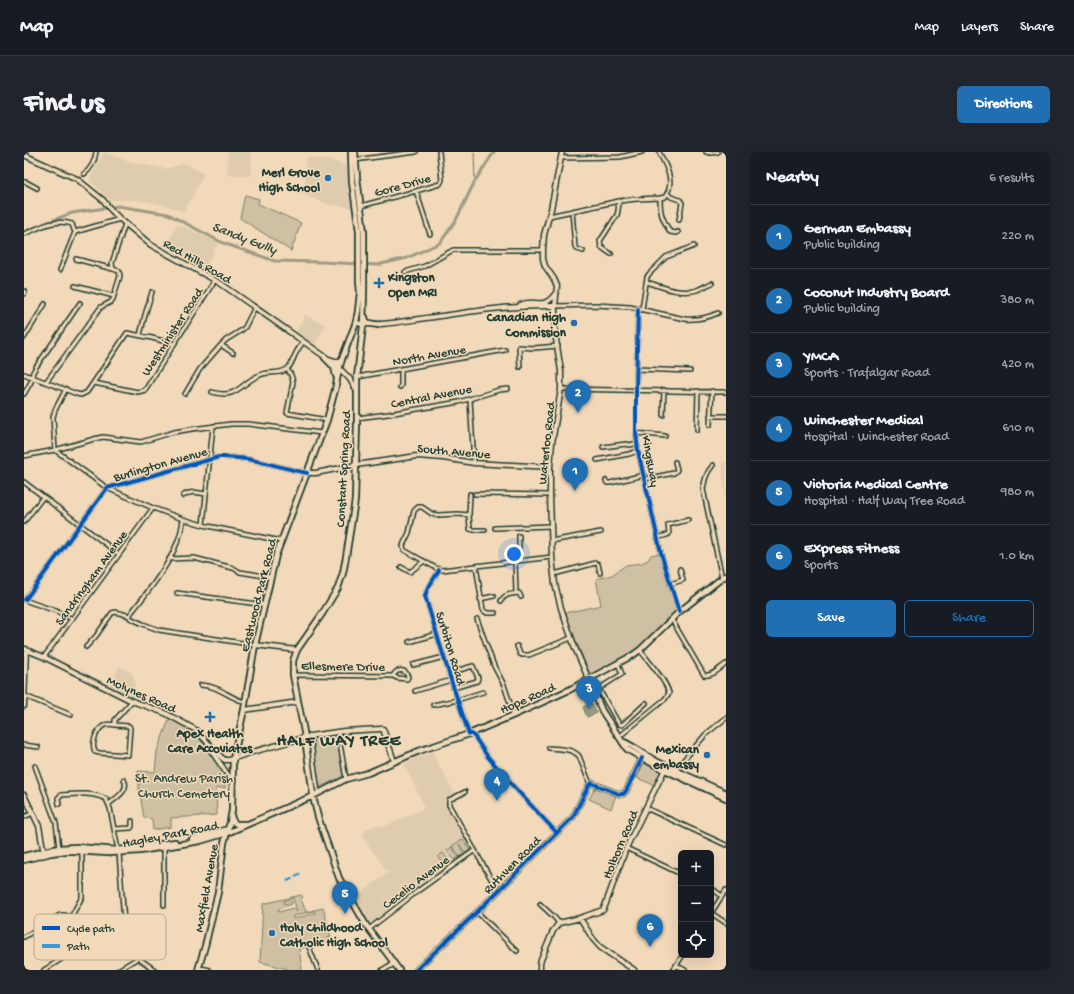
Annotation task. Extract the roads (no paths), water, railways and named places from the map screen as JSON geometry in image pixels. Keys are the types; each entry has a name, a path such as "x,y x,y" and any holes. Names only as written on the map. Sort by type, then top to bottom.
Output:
{"main road":[{"name":"Constant Spring Road","path":"351,152 361,206 364,232 361,255"},
{"name":"Constant Spring Road","path":"355,152 352,182 361,255 359,302 355,323"},
{"name":"Waterloo Road","path":"562,152 552,206 544,235 543,250 545,266 556,282 556,333 561,371 561,389 552,443 550,467 551,541 555,584 561,608 571,638 589,680"},
{"name":"Red Hills Road","path":"24,155 77,179 103,200 120,220 151,245 215,280 322,354 349,378 356,391"},
{"name":"Constant Spring Road","path":"361,270 364,294 363,324 356,391 357,418 355,500 343,573 338,588 297,650 294,661 293,675 305,737 313,796 318,817 339,878 369,929 393,964 399,970"},
{"path":"518,306 524,303 547,302 552,299 556,292"},
{"path":"364,294 366,298 366,321 378,325"},
{"path":"355,323 378,325 472,311 518,306 555,306"},
{"name":"Eastwood Park Road","path":"227,831 231,816 233,759 244,710 255,645 276,555 327,420 336,388 339,369 355,323"},
{"path":"325,358 337,362 342,359"},
{"path":"325,358 334,367 336,372 336,388"},
{"name":"South Avenue","path":"307,473 316,473 356,465 417,456 474,462 550,467"},
{"name":"Hope Road","path":"313,796 318,792 346,779 514,716 589,680 640,650 679,612 724,577"},
{"path":"255,645 297,650"},
{"path":"24,706 25,649"},
{"name":"Molynes Road","path":"25,649 44,657 132,702 165,713 192,728 209,748 232,781"},
{"path":"589,680 602,710 624,742 627,749 642,758 666,768 726,798"},
{"path":"244,710 298,702"},
{"path":"192,728 196,730 224,760 227,761 305,737 338,732 380,729 383,730 394,762"},
{"path":"624,742 666,768"},
{"path":"590,784 623,794 626,791 642,758"},
{"name":"Holborn Road","path":"580,918 603,910 626,848 666,768"},
{"path":"674,772 716,786 726,793"},
{"name":"Ruthven Road","path":"416,970 477,912 573,816 590,784"},
{"path":"24,795 39,826 44,853"},
{"name":"Hagley Park Road","path":"24,856 65,852 140,851 200,841 251,823 313,796"},
{"path":"231,816 236,824 251,823"},
{"name":"Hagley Park Road","path":"24,860 59,848 76,847 118,852 174,843 227,831"},
{"name":"Maxfield Avenue","path":"198,970 216,899 227,831"},
{"path":"540,970 541,960 553,931 559,923 580,918 593,939 600,947 634,970"},
{"path":"383,970 393,964"},
{"path":"198,970 208,970"}],"street":[{"path":"84,174 89,171 96,152"},
{"path":"353,161 416,152"},
{"name":"Gore Drive","path":"361,206 416,192 442,183 439,152"},
{"path":"561,158 620,157 642,152"},
{"path":"549,216 619,201 665,197 670,184 670,179 659,152"},
{"path":"706,152 718,152"},
{"path":"24,182 37,188"},
{"path":"416,192 430,234"},
{"path":"667,193 682,203 679,220"},
{"path":"660,198 661,215 665,224 670,232 678,232"},
{"path":"611,254 601,247 600,241 617,215 619,201"},
{"path":"572,211 575,247 583,251"},
{"path":"76,232 120,220"},
{"path":"24,234 46,224 60,221 72,224 76,232"},
{"path":"113,268 112,263 125,224"},
{"path":"60,270 76,232"},
{"path":"694,246 666,256 649,274 647,282 674,290 684,291 696,290 712,282"},
{"path":"405,272 425,266 453,250 543,250"},
{"path":"46,382 102,307 111,302 120,276 119,271 113,268 76,259"},
{"name":"Westminister Road","path":"94,383 138,392 143,391 215,280"},
{"name":"Kingsway","path":"647,282 640,309 636,390 636,433 638,451 657,538 679,612"},
{"path":"75,286 114,296"},
{"path":"140,335 144,315 152,292"},
{"path":"24,394 31,382 33,372 36,367 80,303"},
{"path":"24,338 45,304"},
{"path":"555,306 596,305 630,307 685,319 703,318 718,313"},
{"path":"185,394 200,369 221,345 245,327 254,307"},
{"path":"24,374 77,394 84,394 94,383 126,334 129,333 140,335 174,344"},
{"path":"212,392 220,394 231,393 241,388 260,374 279,373 287,369 303,342"},
{"path":"221,345 233,353"},
{"path":"520,367 519,348 558,346"},
{"name":"North Avenue","path":"357,377 505,350"},
{"path":"287,369 293,382 287,413 327,420"},
{"path":"400,386 401,369"},
{"path":"637,369 690,371"},
{"name":"Central Avenue","path":"357,418 470,400 499,390 508,389"},
{"path":"561,389 726,392"},
{"path":"55,450 53,417 55,410 66,390"},
{"path":"663,415 664,390"},
{"path":"696,430 698,391"},
{"path":"710,425 712,391"},
{"path":"470,400 474,462"},
{"path":"710,416 726,416"},
{"path":"24,456 55,450 103,437 141,442 174,432 231,424 248,424 322,433"},
{"path":"202,525 213,426"},
{"path":"636,433 665,436"},
{"path":"603,447 638,443"},
{"path":"630,445 632,452"},
{"path":"55,450 107,488 153,508 202,525 281,541"},
{"path":"597,460 638,451"},
{"name":"Burlington Avenue","path":"24,600 107,488 219,457 255,460 307,473"},
{"path":"606,481 610,482 676,472 675,462"},
{"path":"713,465 707,472 703,489 724,577"},
{"path":"24,482 119,554"},
{"path":"184,496 189,493 206,494"},
{"path":"470,494 469,515 471,530 485,530"},
{"path":"475,494 550,495"},
{"path":"24,522 43,497"},
{"path":"469,515 438,515 432,514 422,507 418,507 412,519 408,537 404,543 404,550 439,570 552,557"},
{"name":"Sandringham Avenue","path":"44,657 153,508"},
{"path":"130,616 131,612 159,575 178,543 183,519"},
{"path":"657,538 669,534 668,525 688,520"},
{"path":"495,528 551,526"},
{"path":"551,541 601,532"},
{"path":"519,536 519,561"},
{"path":"169,559 194,558 233,568 240,572 271,577"},
{"path":"401,567 410,572 424,561"},
{"path":"515,562 516,593"},
{"path":"554,574 596,563 598,564 600,573"},
{"path":"476,566 480,599 483,610 487,613 495,613"},
{"path":"670,584 683,580 684,578 680,569"},
{"name":"Surbiton Road","path":"439,570 426,590 425,596 453,688 469,734"},
{"path":"176,593 265,605"},
{"path":"501,601 503,596 516,593 520,593 521,597"},
{"path":"480,599 494,596"},
{"path":"24,600 72,618"},
{"path":"86,647 96,636 112,613 116,612 130,616 131,619 159,630 255,645"},
{"path":"477,619 494,666 504,686 514,716"},
{"path":"672,620 704,675 708,676 726,664"},
{"path":"409,642 437,634"},
{"path":"518,646 520,654 524,656 571,638"},
{"path":"620,736 665,699 669,693 668,688 661,677 640,650"},
{"path":"413,665 444,656"},
{"path":"618,664 622,674 600,688 600,691 619,724 622,725 646,703"},
{"path":"449,673 473,666 478,678 477,681 453,688"},
{"name":"Ellesmere Drive","path":"293,675 393,676 407,679 408,677 405,671 402,670 395,672 393,676"},
{"path":"416,691 451,680"},
{"path":"201,685 213,686 234,698 245,702"},
{"path":"433,705 457,700 482,692"},
{"path":"25,695 71,715"},
{"path":"115,725 117,718 132,702"},
{"path":"674,772 706,734 726,718"},
{"path":"106,725 115,725 129,726 130,728 128,755 95,752 94,742 97,733 106,725"},
{"path":"338,732 346,779"},
{"path":"469,734 474,736 492,762 557,833"},
{"path":"310,736 318,792"},
{"path":"24,745 38,747"},
{"path":"549,748 568,750 576,753 579,756 590,784"},
{"path":"35,766 56,822 59,848"},
{"path":"109,804 125,789 126,784 124,780"},
{"path":"465,792 450,799 448,803 498,891"},
{"path":"59,804 59,796 78,794 94,795 104,797 108,800 118,852 123,914"},
{"path":"646,808 726,845"},
{"path":"24,817 32,813"},
{"path":"114,829 131,828 132,821"},
{"path":"164,848 164,905"},
{"path":"626,848 678,873"},
{"name":"Cecelio Avenue","path":"369,929 419,890 475,850"},
{"path":"73,914 82,899 82,852"},
{"path":"714,890 722,896"},
{"path":"714,908 726,890"},
{"path":"540,904 559,923"},
{"path":"477,912 517,951"},
{"path":"714,915 726,922"},
{"path":"24,937 34,931"},
{"path":"309,947 318,970"},
{"path":"673,970 681,958"},
{"path":"44,970 60,960"},
{"path":"118,970 135,960"},
{"path":"141,960 155,970"},
{"path":"676,965 685,970"}],"waterway":[{"name":"Sandy Gully","path":"474,152 475,181"},
{"name":"Sandy Gully","path":"43,224 72,213 118,206 168,214 223,243 275,261 377,265 407,258 440,243 456,220 475,181 494,152"},
{"name":"Sandy Gully","path":"24,232 36,227"}],"place":[{"name":"Merl Grove High School","path":"328,178"},
{"name":"Kingston Open MRI","path":"379,283"},
{"name":"Canadian High Commission","path":"574,323"},
{"name":"Coconut Industry Board","path":"578,413"},
{"name":"German Embassy","path":"575,491"},
{"name":"YMCA","path":"589,709"},
{"name":"Apex Health Care Accoviates","path":"210,717"},
{"name":"Mexican embassy","path":"707,755"},
{"name":"Winchester Medical","path":"497,801"},
{"name":"Victoria Medical Centre","path":"345,914"},
{"name":"Holy Childhood Catholic High School","path":"272,933"},
{"name":"Express Fitness","path":"650,947"}],"district":[{"name":"HALF WAY TREE","path":"339,739"}],"park label":[{"name":"St. Andrew Parish Church Cemetery","path":"184,784"}]}
